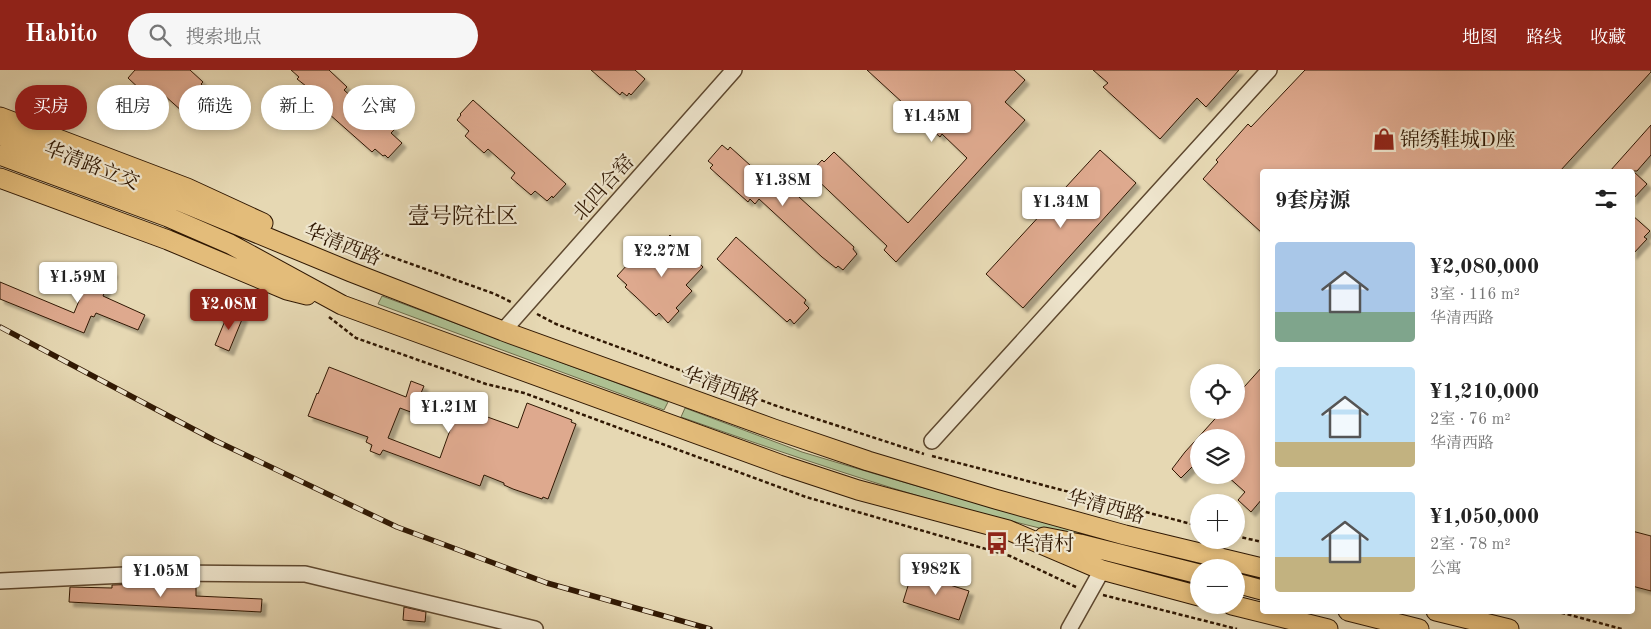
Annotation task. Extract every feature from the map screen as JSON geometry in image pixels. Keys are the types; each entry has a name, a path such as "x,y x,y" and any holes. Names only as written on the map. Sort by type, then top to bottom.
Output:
{"main road":[{"path":"0,117 187,188 305,242 351,272"},
{"name":"华清路立交","path":"0,135 179,201"},
{"name":"华清路立交","path":"0,154 168,217 230,244 342,305"},
{"path":"0,178 168,240 287,290 342,305 785,466 884,497 1008,530 1080,544 1190,572"},
{"name":"华清西路","path":"179,201 351,272 503,331 868,461 1125,535 1260,568"},
{"path":"1008,530 1102,570 1190,594"},
{"path":"1245,585 1260,589"},
{"path":"1245,608 1260,612"},
{"path":"1268,614 1328,629"},
{"path":"1360,614 1419,629"},
{"path":"1448,614 1508,629"}],"street":[{"name":"北四合窑","path":"503,331 734,70"},
{"path":"932,441 1269,70"},
{"path":"1069,629 1102,570"},
{"path":"0,581 166,573 305,574 535,629"}],"path":[{"path":"317,250 361,246 495,294 556,324 774,405 900,446 973,467 1190,524"},
{"path":"1245,538 1260,542"},
{"path":"1566,614 1622,629"}],"green space":[{"path":"382,296 668,402 664,410 378,304"},
{"path":"685,408 802,452 872,473 1194,559 1190,559 1190,564 957,507 831,469 681,417"}],"building":[{"path":"135,70 190,70 203,82 202,85 179,85 179,108 169,99 169,85 136,85 128,78"},
{"path":"291,70 329,70 345,85 343,85 343,126 333,117 333,85 305,85 297,79 299,77"},
{"path":"591,70 635,70 645,79 631,95 629,93 627,96 622,92 620,95"},
{"path":"867,70 1014,70 1025,80 1005,102 1025,120 896,262 884,250 887,246 810,173 822,160 824,162 834,152 908,223 967,158 942,134 940,137"},
{"path":"1093,70 1239,70 1206,107 1197,98 1160,139 1103,87 1108,83"},
{"path":"1305,70 1651,70 1562,169 1260,169 1260,231 1203,179 1218,162 1216,160 1248,124 1251,127"},
{"path":"473,100 566,184 553,198 552,196 547,201 535,191 531,195 511,178 515,173 488,149 484,153 465,136 469,131 457,120"},
{"path":"1651,125 1651,155 1637,171 1635,169 1612,169"},
{"path":"347,130 394,130 391,133 402,143 388,158 375,149 372,152"},
{"path":"722,145 728,150 730,147 782,194 788,187 854,247 853,249 857,254 843,270 838,266 836,268 822,257 759,199 755,204 750,199 748,202 710,168 713,165 708,161"},
{"path":"1100,150 1136,183 1023,308 986,274 1044,211 1038,205 1048,195 1054,200"},
{"path":"1635,173 1647,184 1635,197"},
{"path":"1635,218 1650,231 1644,237 1647,239 1635,252"},
{"path":"670,235 703,267 686,285 692,291 676,308 679,311 668,323 659,313 656,316 625,287 627,285 617,276 628,264 631,266 646,249 652,254"},
{"path":"736,237 806,300 804,303 809,308 794,324 790,319 787,322 717,259"},
{"path":"94,264 113,272 103,296 145,315 138,330 96,313 94,317 91,316 84,333 0,299 0,282 74,313"},
{"path":"229,311 243,317 229,351 215,345"},
{"path":"329,367 406,397 411,381 424,386 421,393 518,428 527,403 572,420 571,422 576,424 548,499 543,497 542,499 513,489 484,475 480,486 383,450 380,455 370,451 372,445 366,442 368,437 308,416","holes":["400,408 424,417 427,409 454,419 440,458 388,438"]},
{"path":"1260,369 1260,501 1251,512 1245,506 1245,494 1243,494 1245,492 1236,484 1245,484 1245,429 1206,429 1215,419 1245,419 1245,386"},
{"path":"1190,446 1190,469 1181,478 1172,469"},
{"path":"1635,532 1651,536 1651,591 1635,587"},
{"path":"912,573 969,591 959,620 903,602"},
{"path":"143,584 196,587 196,596 262,599 261,612 69,602 70,587 112,588 112,585"},
{"path":"404,607 426,612 425,622 403,620"}],"railway":[{"path":"0,327 216,441 397,527 547,583 710,629"}],"place":[{"name":"锦绣鞋城D座","path":"1384,139"},
{"name":"华清村","path":"997,543"}],"district":[{"name":"壹号院社区","path":"463,215"}]}
